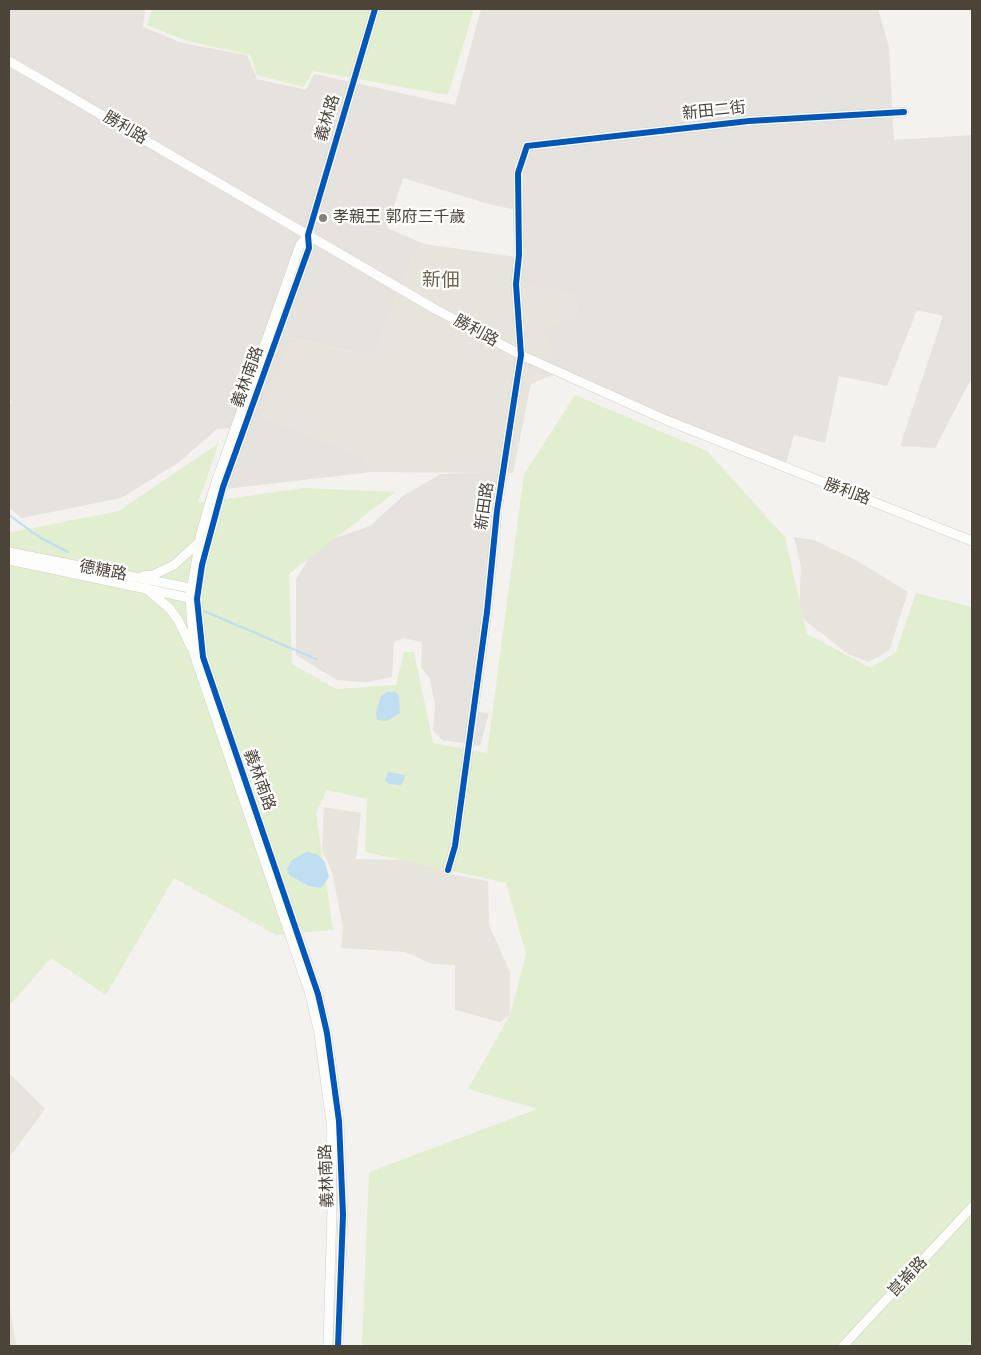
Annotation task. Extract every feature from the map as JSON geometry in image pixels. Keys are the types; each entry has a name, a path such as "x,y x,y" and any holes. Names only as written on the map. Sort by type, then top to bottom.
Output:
{"street":[{"name":"義林路","path":"308,235 375,9"},
{"name":"勝利路","path":"9,61 435,309 520,356 666,420 972,541"},
{"name":"新田二街","path":"527,146 749,121 904,112"},
{"name":"新田路","path":"448,870 455,846 520,356 516,284 519,255 518,173 527,146"},
{"name":"義林南路","path":"308,235 300,245 214,488 199,542 194,594 194,654 310,994 319,1034 331,1122 332,1208 328,1346"},
{"name":"義林南路","path":"308,235 309,248 223,487 194,594 203,657 318,994 327,1033 339,1121 342,1215 338,1346"},
{"path":"131,577 153,575 165,571 184,557 199,542"},
{"name":"德糖路","path":"9,552 131,577 194,594"},
{"name":"德糖路","path":"9,560 146,588 194,594"},
{"path":"146,588 174,615 194,654"},
{"name":"崑崙路","path":"843,1346 972,1207"}],"shaded area":[{"path":"9,9 145,9 143,27 182,43 247,55 257,79 306,90 314,74 455,105 481,9 878,9 889,47 894,140 972,135 972,377 935,448 900,446 943,316 917,310 887,386 839,376 825,443 794,435 784,470 555,374 546,328 568,320 577,310 575,293 515,283 518,210 492,205 403,178 387,228 424,244 412,257 374,357 289,337 262,416 365,457 371,472 226,489 248,427 217,429 178,463 121,498 22,518 9,508 9,406 12,402 9,400"},
{"path":"424,244 516,257 515,283 575,292 577,310 568,320 555,374 531,384 513,473 371,472 365,457 262,416 288,337 374,357 412,257"},
{"path":"503,472 470,711 489,713 480,746 442,740 433,730 435,705 430,679 421,667 422,642 403,638 394,643 392,677 367,682 337,680 296,655 296,580 316,545 370,526 404,495 441,474"},
{"path":"794,537 814,540 856,560 908,592 889,651 869,662 848,654 807,622 799,612 801,567"},
{"path":"324,807 361,813 356,859 402,860 435,866 450,874 488,881 489,925 510,972 510,1015 500,1022 455,1010 455,965 432,964 405,952 341,948 343,927 332,872 322,850"},
{"path":"9,1073 45,1109 9,1158"},
{"path":"9,1300 16,1346 9,1346"}],"green space":[{"path":"152,9 474,9 448,95 313,71 304,87 257,75 250,55 187,41 147,25"},
{"path":"575,395 707,451 785,537 807,634 871,668 896,652 916,593 972,607 972,1343 969,1343 968,1346 362,1346 369,1172 537,1109 468,1089 510,1015 526,954 506,883 365,852 367,799 327,790 316,813 333,930 276,935 174,878 106,995 51,958 9,1006 9,530 12,532 119,511 219,443 198,503 304,488 395,492 289,574 292,664 336,689 396,685 404,652 414,652 433,743 487,753 524,474"}],"water":[{"path":"388,692 395,692 399,695 400,713 386,721 377,720 376,712 381,696"},
{"path":"388,772 405,775 401,785 389,784 385,780"},
{"path":"306,852 317,854 325,862 329,877 321,888 309,886 289,875 287,869 292,860"}],"waterway":[{"path":"9,515 39,537 68,552"},
{"path":"204,611 316,659"}],"cycle path":[{"path":"338,1346 343,1215 339,1121 327,1033 318,994 203,657 197,599 202,565 223,487 309,248 308,235 375,9"},
{"path":"448,870 455,846 487,612 497,511 521,355 516,284 519,255 518,173 527,146 749,121 904,112"}],"place":[{"name":"孝親王 郭府三千歲","path":"323,218"}],"district":[{"name":"新佃","path":"441,281"}]}
